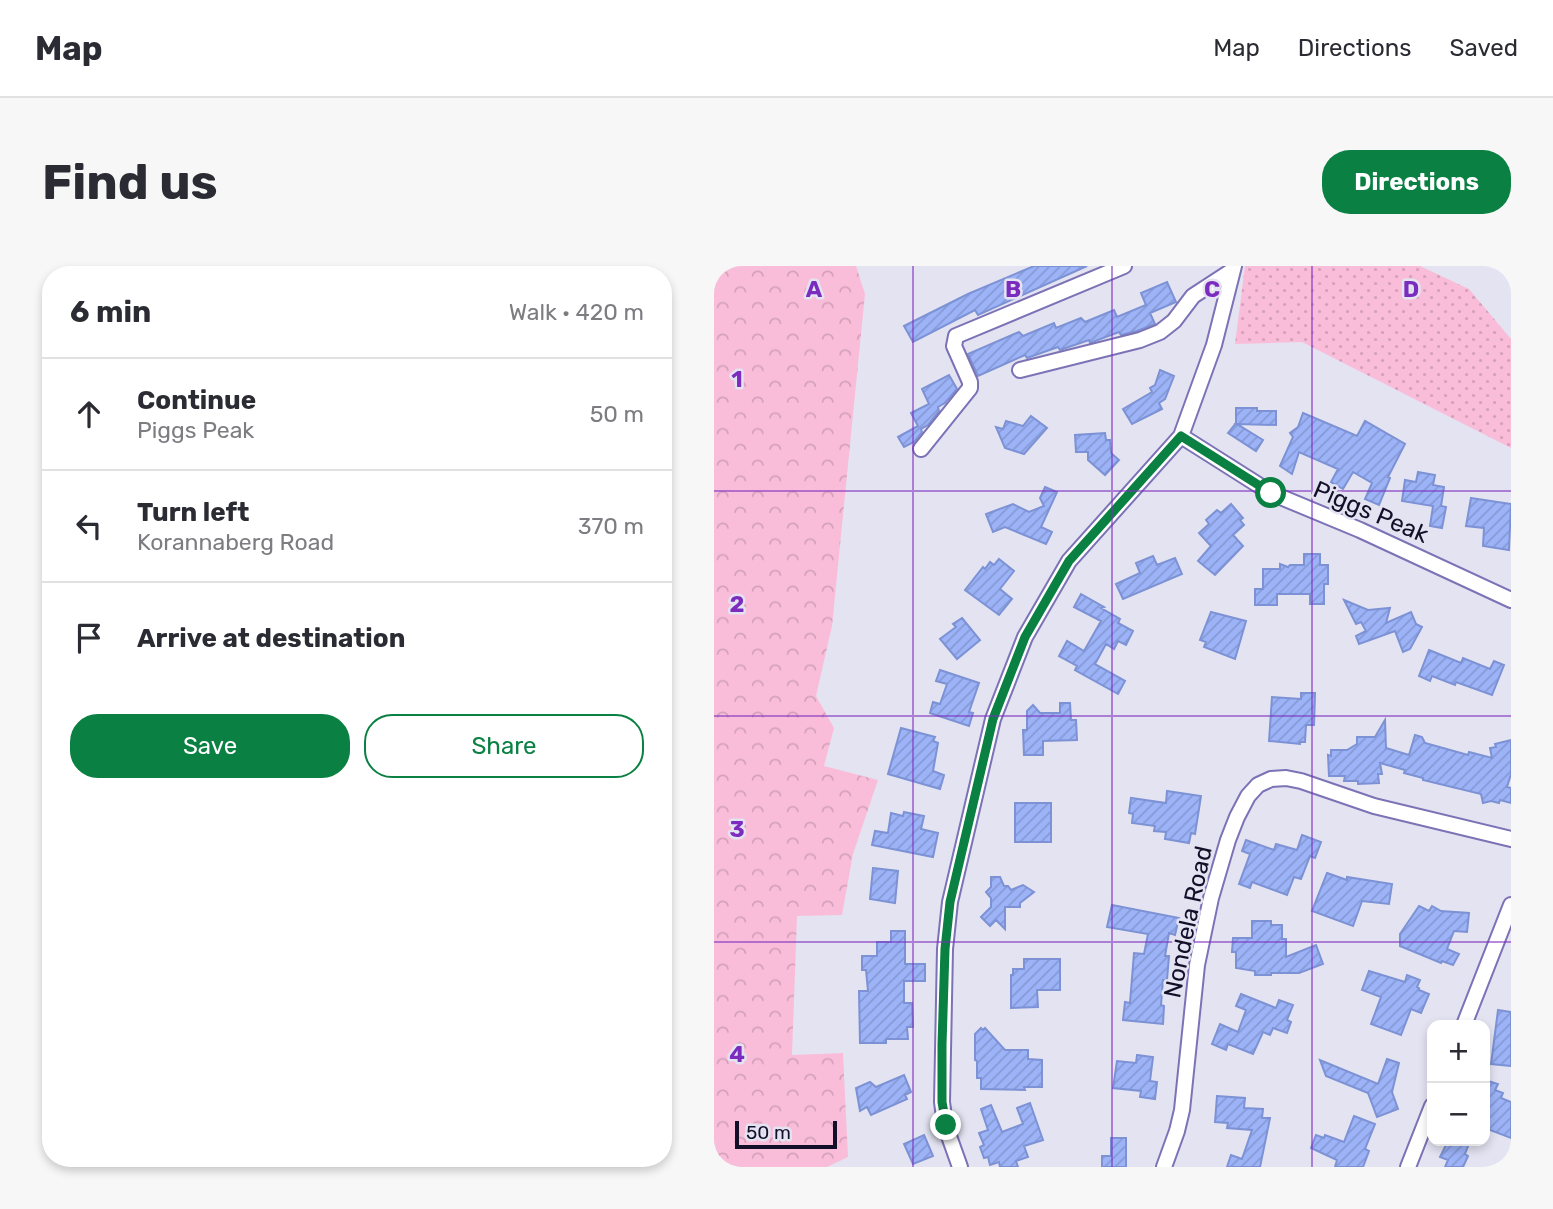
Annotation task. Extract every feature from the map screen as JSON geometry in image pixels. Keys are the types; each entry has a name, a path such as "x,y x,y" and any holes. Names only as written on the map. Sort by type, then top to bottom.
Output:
{"street":[{"path":"921,449 970,388 970,382 954,346 956,336 1124,266"},
{"path":"1020,370 1140,340 1160,332 1174,321 1193,296 1233,268"},
{"path":"960,1167 946,1125 942,1102 945,949 950,902 993,719 1025,637 1069,561 1181,436 1217,337 1233,268"},
{"name":"Piggs Peak","path":"1181,436 1271,493 1360,530 1511,600"},
{"name":"Nondela Road","path":"1164,1167 1182,1110 1197,965 1211,898 1237,817 1248,796 1258,785 1271,779 1301,781 1374,806 1511,839"},
{"path":"1466,1020 1511,905"},
{"path":"1408,1167 1427,1119"}],"green space":[{"path":"714,266 856,266 865,294 832,626 816,696 834,728 824,766 878,780 853,854 842,915 797,916 792,1055 843,1053 848,1157 827,1167 714,1167"},
{"path":"1245,266 1420,266 1469,289 1511,339 1511,448 1302,342 1235,344"}],"building":[{"path":"1034,266 1087,266 978,315 975,310 913,342 904,326 968,294"},
{"path":"1167,282 1176,302 1150,313 1155,324 1137,331 1121,335 1119,332 1090,343 1089,340 1060,350 1058,347 1027,358 1025,355 978,376 968,354 1019,332 1023,336 1054,323 1056,328 1081,318 1085,322 1114,310 1117,317 1146,305 1141,293"},
{"path":"1160,370 1174,376 1165,399 1159,403 1162,409 1132,424 1123,409 1152,392 1150,388 1155,385"},
{"path":"949,375 957,389 938,407 939,411 928,425 921,429 922,432 914,442 904,447 898,437 918,426 911,413 929,404 922,389"},
{"path":"1236,408 1276,411 1276,425 1237,424 1263,440 1256,451 1228,433 1236,423"},
{"path":"1303,413 1357,436 1365,421 1405,444 1388,477 1390,478 1379,505 1365,499 1372,483 1353,472 1343,489 1331,482 1338,469 1299,452 1292,474 1280,466 1293,437 1290,433 1298,427"},
{"path":"1031,416 1047,428 1024,454 1005,448 996,427 1003,429 1006,421 1023,426"},
{"path":"1105,433 1106,440 1110,440 1111,453 1119,460 1105,475 1088,460 1088,452 1076,452 1075,435"},
{"path":"1418,472 1435,475 1433,485 1444,487 1441,506 1446,507 1442,528 1430,526 1433,506 1402,501 1405,480 1416,482"},
{"path":"1045,487 1057,492 1041,527 1052,532 1046,544 1005,527 993,532 986,514 1013,504 1029,512 1044,506 1040,498"},
{"path":"1471,498 1511,504 1509,550 1483,546 1484,528 1466,526"},
{"path":"1231,504 1243,518 1240,520 1244,525 1233,535 1243,546 1215,575 1198,561 1211,546 1199,533 1209,524 1206,520 1217,510 1221,513"},
{"path":"1304,554 1320,554 1320,565 1328,565 1324,604 1310,604 1310,594 1277,594 1277,605 1255,605 1255,589 1263,589 1263,569 1280,569 1280,564 1288,567 1304,565"},
{"path":"1153,556 1157,565 1175,558 1182,574 1123,599 1116,584 1140,573 1136,563"},
{"path":"999,559 1014,571 1000,589 1012,599 999,615 965,590 983,567 985,569 990,562 994,565"},
{"path":"1081,594 1104,607 1101,608 1120,619 1118,623 1133,631 1126,645 1118,641 1114,649 1106,644 1095,664 1125,681 1118,694 1075,670 1077,666 1059,656 1067,641 1084,651 1101,621 1074,607"},
{"path":"1344,600 1368,610 1390,608 1386,623 1411,612 1416,624 1422,627 1410,649 1403,652 1395,631 1359,644 1356,636 1366,631 1361,622 1356,624"},
{"path":"1211,612 1246,621 1235,659 1204,647 1206,642 1200,640"},
{"path":"962,618 980,640 957,659 940,639 956,627 953,624"},
{"path":"1429,650 1461,663 1463,658 1490,669 1494,661 1504,665 1492,695 1456,682 1455,685 1432,676 1430,681 1419,676"},
{"path":"940,670 979,683 969,712 973,713 969,726 930,713 933,702 940,704 947,684 936,681"},
{"path":"1301,693 1315,693 1314,725 1306,725 1305,742 1300,744 1269,741 1272,697 1301,699"},
{"path":"1060,703 1070,703 1071,720 1076,720 1077,740 1043,741 1043,755 1024,755 1023,730 1027,730 1027,711 1033,705 1040,713 1060,713"},
{"path":"1385,720 1386,748 1409,755 1415,735 1422,737 1425,743 1468,755 1469,752 1492,758 1490,748 1511,740 1511,774 1507,787 1511,788 1511,803 1500,800 1499,803 1483,803 1481,794 1423,780 1404,773 1405,770 1380,763 1382,774 1378,774 1379,783 1358,784 1358,781 1344,781 1345,776 1329,776 1328,755 1331,756 1331,750 1347,750 1357,744 1357,737 1375,737"},
{"path":"901,728 935,737 933,741 938,743 933,771 944,775 940,789 888,774"},
{"path":"1167,791 1201,796 1195,834 1191,833 1189,843 1165,839 1166,832 1154,831 1155,826 1132,823 1133,814 1129,813 1131,798 1166,803"},
{"path":"1015,803 1051,803 1051,842 1015,842"},
{"path":"904,812 924,816 921,829 938,833 933,857 872,845 875,831 888,833 891,813 903,816"},
{"path":"1302,835 1321,842 1315,858 1310,856 1301,879 1294,877 1287,895 1252,882 1250,888 1239,884 1250,854 1242,851 1246,840 1274,850 1276,844 1297,850"},
{"path":"873,868 898,871 895,903 870,899"},
{"path":"1327,873 1347,880 1347,877 1392,884 1389,904 1362,901 1353,926 1312,911"},
{"path":"991,877 1000,877 1004,886 1011,890 1023,885 1034,892 1020,903 1020,907 1005,907 1005,929 996,920 990,926 981,917 991,907 991,898 986,892 991,887"},
{"path":"1112,905 1179,918 1175,935 1169,933 1165,956 1169,956 1167,980 1163,980 1163,1024 1123,1020 1125,1002 1130,1003 1134,953 1144,954 1148,934 1107,927"},
{"path":"1419,906 1429,911 1432,906 1441,911 1469,913 1467,932 1454,931 1447,949 1459,954 1453,965 1442,961 1441,963 1400,946 1400,934"},
{"path":"1252,921 1271,921 1271,925 1282,925 1282,939 1286,939 1286,957 1316,945 1323,964 1299,973 1271,975 1255,975 1255,971 1236,968 1236,952 1232,952 1233,938 1252,938"},
{"path":"891,931 905,931 905,964 925,964 925,981 904,981 904,1003 912,1003 913,1027 907,1027 908,1039 886,1039 886,1043 860,1043 859,991 868,991 866,970 862,970 862,956 877,956 877,942 891,942"},
{"path":"1024,959 1060,959 1060,990 1037,990 1038,1007 1011,1008 1011,975 1013,969 1024,969"},
{"path":"1369,971 1405,982 1407,975 1420,980 1417,987 1429,994 1421,1013 1411,1009 1401,1035 1371,1024 1381,997 1362,990"},
{"path":"1241,994 1276,1008 1279,1000 1293,1005 1287,1020 1291,1022 1287,1033 1273,1028 1270,1035 1263,1032 1253,1054 1228,1044 1226,1050 1212,1044 1220,1024 1238,1032 1246,1010 1236,1006"},
{"path":"1498,1010 1511,1012 1511,1066 1491,1064"},
{"path":"985,1028 1005,1050 1028,1050 1028,1059 1042,1060 1042,1087 1024,1087 1025,1090 981,1089 981,1078 977,1078 975,1060 975,1034"},
{"path":"1137,1055 1153,1057 1150,1081 1157,1082 1155,1099 1140,1097 1141,1091 1113,1088 1117,1061 1136,1063"},
{"path":"1387,1059 1399,1063 1392,1092 1398,1109 1377,1117 1368,1093 1326,1076 1320,1060 1378,1084"},
{"path":"904,1075 911,1092 905,1095 907,1099 871,1115 867,1107 860,1111 856,1088 870,1082 876,1087"},
{"path":"1490,1082 1498,1084 1495,1090 1503,1093 1501,1098 1511,1102 1511,1138 1490,1130"},
{"path":"1217,1096 1245,1098 1244,1108 1263,1109 1262,1118 1270,1118 1260,1167 1227,1167 1231,1155 1242,1159 1252,1130 1227,1128 1228,1123 1215,1122"},
{"path":"1030,1103 1043,1140 1024,1146 1028,1157 1016,1161 1018,1167 1000,1167 999,1162 990,1165 988,1157 984,1158 980,1147 984,1145 979,1133 988,1130 981,1109 991,1105 1002,1132 1023,1124 1017,1108"},
{"path":"1354,1116 1375,1124 1365,1149 1369,1151 1363,1167 1335,1167 1337,1160 1311,1148 1316,1135 1324,1138 1325,1135 1344,1142"},
{"path":"924,1135 933,1156 913,1164 904,1144"},
{"path":"1111,1138 1126,1138 1126,1167 1102,1167 1102,1156 1111,1156"},
{"path":"1446,1146 1468,1146 1465,1154 1468,1156 1463,1167 1445,1167 1448,1160 1440,1157"}],"route":[{"path":"946,1125 942,1102 942,1045 945,949 950,902 993,719 1025,637 1069,561 1181,436 1271,493"}]}
